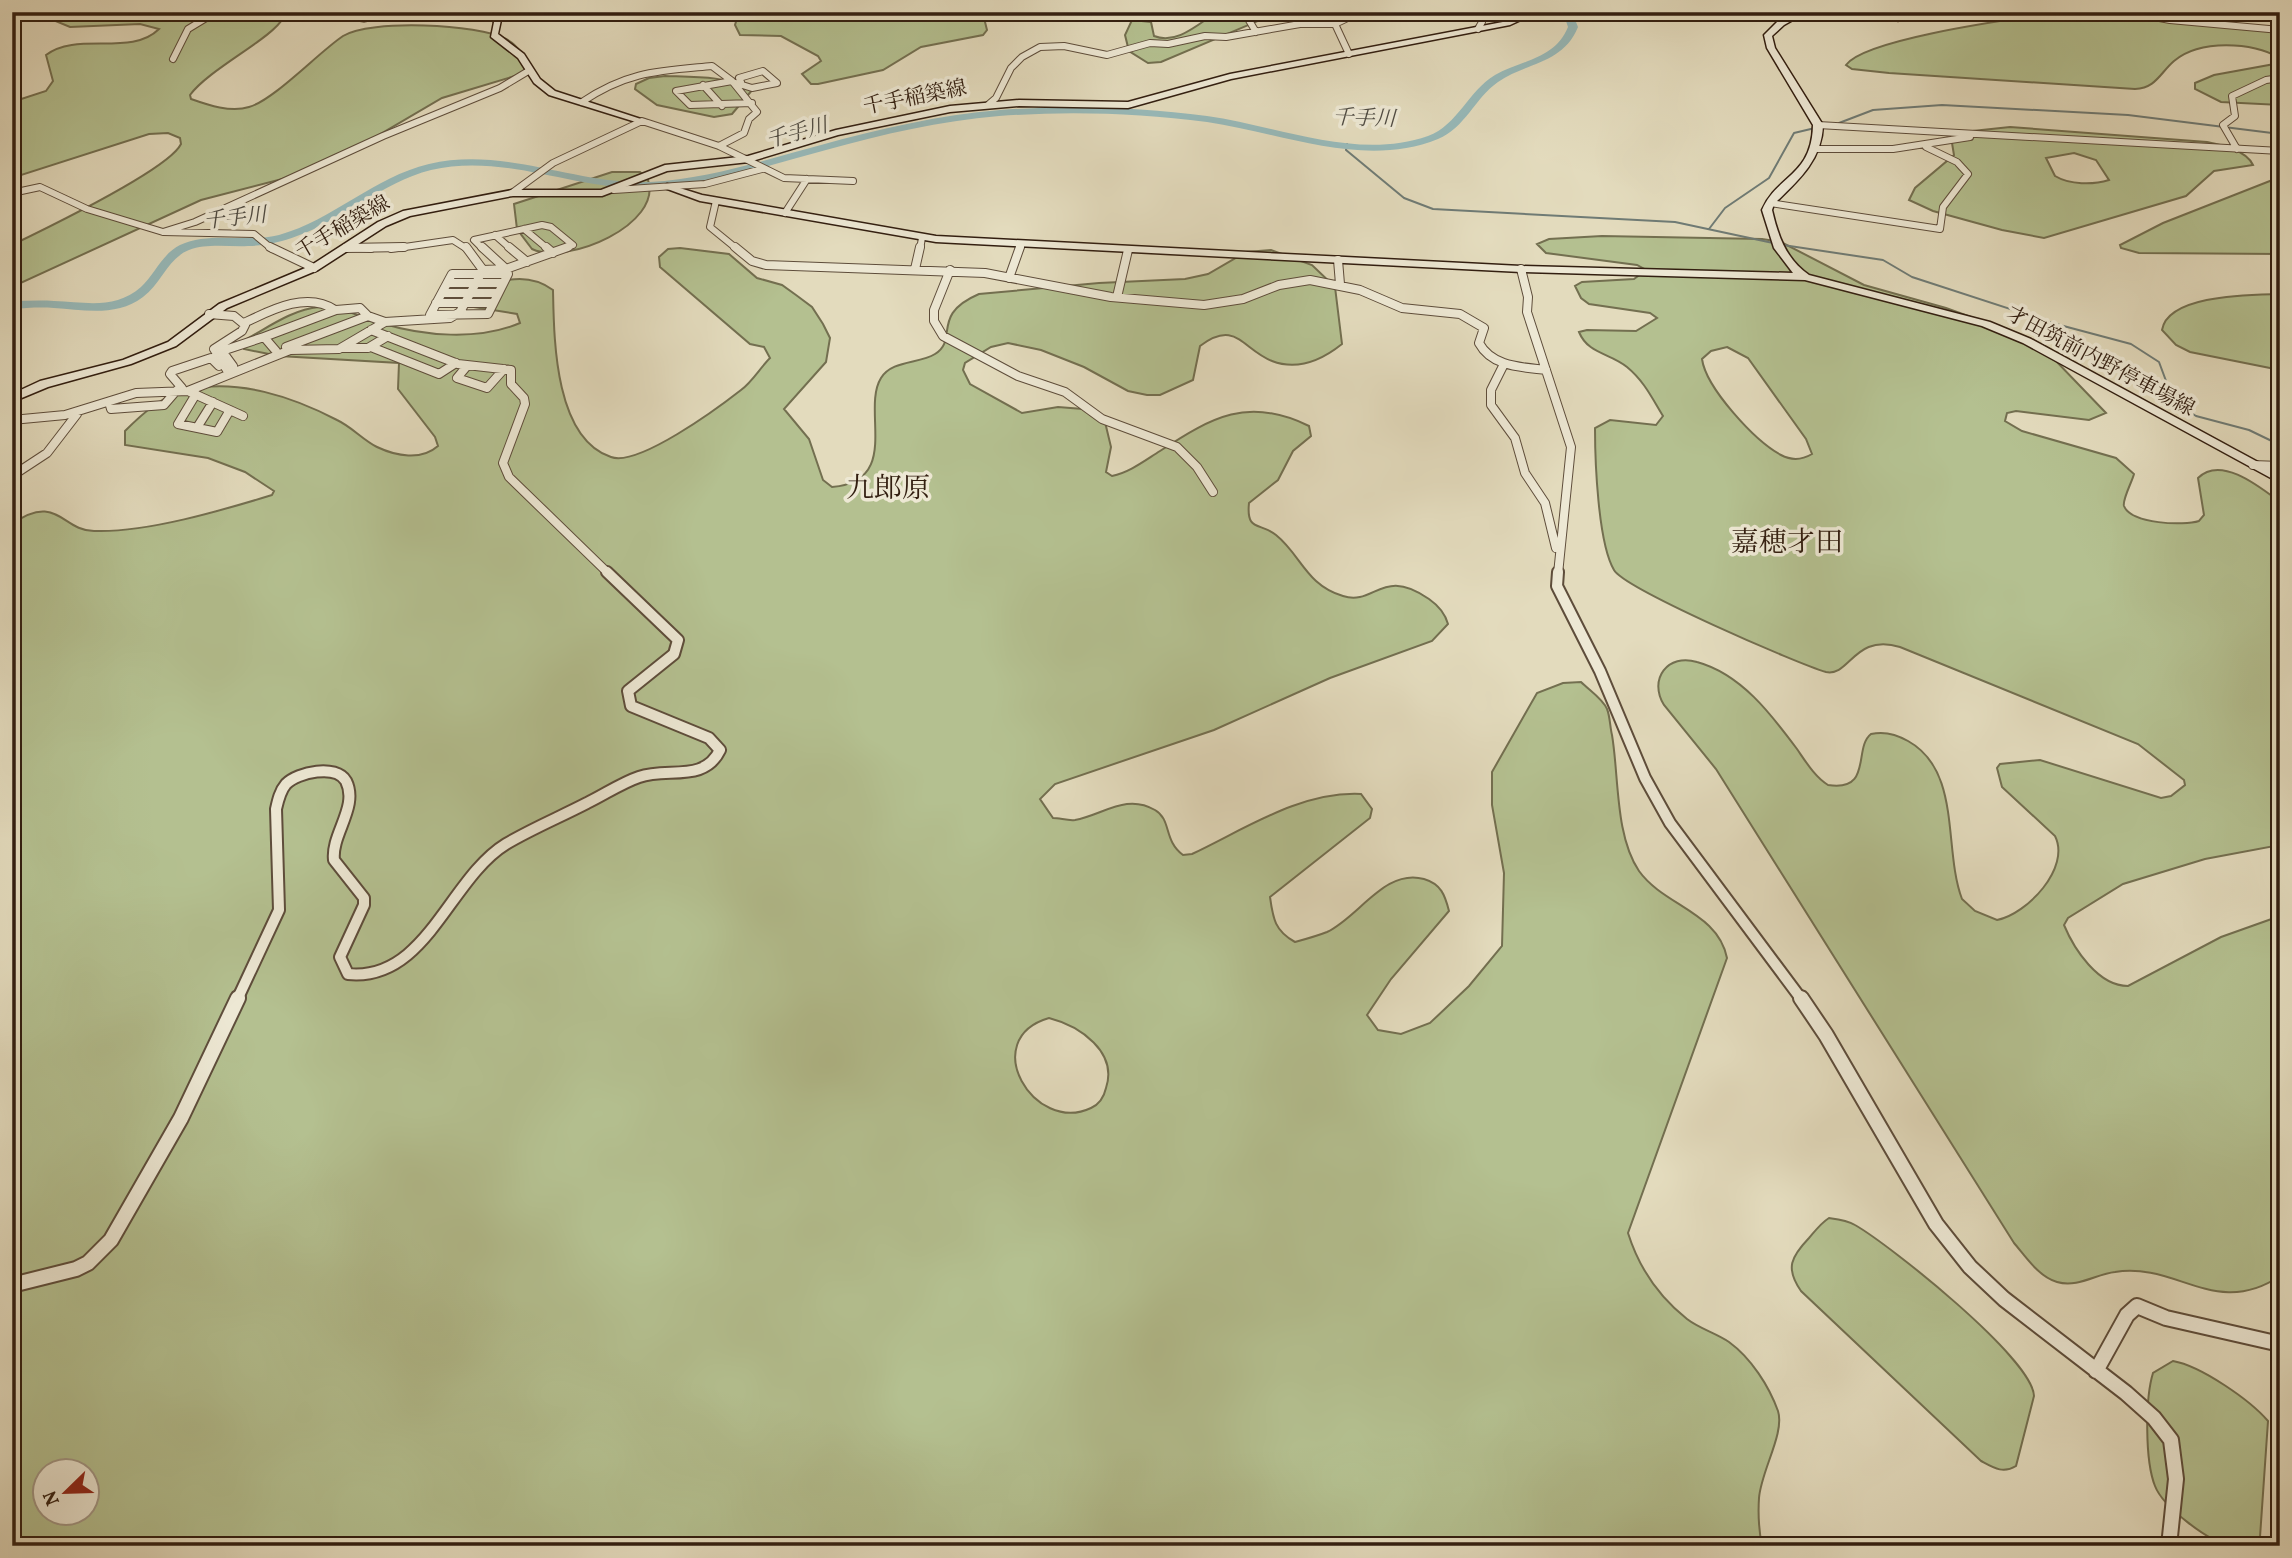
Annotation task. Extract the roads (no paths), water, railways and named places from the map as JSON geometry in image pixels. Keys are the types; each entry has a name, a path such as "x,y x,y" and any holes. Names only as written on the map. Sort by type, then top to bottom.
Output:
{"main road":[{"path":"298,12 364,19 418,12"},
{"path":"487,12 498,22 494,35 521,56 544,88 642,121"},
{"path":"1803,12 1772,30 1768,41 1818,125 1816,149 1807,165 1770,203 1769,218 1781,250 1791,267 1805,277"},
{"name":"千手稲築線","path":"12,398 44,384 80,376 158,351 182,338 209,314 223,306 314,268 382,224 407,214 512,193 578,195 618,188 665,168 750,160 849,130 989,104 1128,105 1230,77 1478,29 1532,14"},
{"name":"才田筑前内野停車場線","path":"667,187 716,201 922,238 1521,269 1805,277 1962,317 2027,341 2280,479"}],"street":[{"path":"173,59 188,26 216,12"},
{"path":"1244,12 1256,32"},
{"path":"989,104 996,98 1011,68 1022,57 1040,47 1076,47 1107,55 1150,43 1168,44 1205,36 1226,37 1300,24 1335,24 1356,14 1422,17 1449,12"},
{"path":"1478,29 1482,22 1480,12"},
{"path":"1511,12 1532,14"},
{"path":"1885,12 1898,18"},
{"path":"2128,12 2170,20 2280,33"},
{"path":"1335,24 1349,54"},
{"path":"582,102 609,84 650,71 712,66 735,82 749,88 777,83 766,71 739,78 735,82 676,91 686,103 722,106 752,103"},
{"path":"163,232 188,225 383,135 500,88 530,70"},
{"path":"751,74 764,86"},
{"path":"2237,149 2223,130 2223,125 2235,116 2232,96 2266,80 2280,78"},
{"path":"719,146 747,130 749,119 757,112 735,82"},
{"path":"703,85 722,106"},
{"path":"689,87 706,105"},
{"path":"512,193 549,165 642,121 719,146 784,178 853,181"},
{"path":"1818,125 2280,151"},
{"path":"1816,149 1846,151 1926,147 1983,134"},
{"path":"1770,203 1940,229 1943,207 1968,174 1957,162 1926,147"},
{"path":"618,188 716,182 762,168"},
{"path":"785,213 807,179"},
{"path":"12,193 40,187 87,209 163,232 247,233 263,238 278,253 314,268"},
{"path":"716,201 708,224 757,264 950,270 1117,297 1204,305 1243,299 1300,280 1340,285 1402,308 1467,317 1484,328 1480,348 1504,364 1546,370"},
{"path":"482,272 508,274 488,314 430,314 452,274 506,269 573,245 551,227 524,229 474,240 506,269"},
{"path":"524,229 553,253"},
{"path":"495,235 527,262"},
{"path":"915,269 922,238"},
{"path":"346,248 388,249 453,240 466,247 482,272"},
{"path":"1009,278 1021,245"},
{"path":"1117,297 1128,250"},
{"path":"1338,260 1340,285"},
{"path":"1521,269 1528,297 1527,312 1572,447 1558,557 1557,586 1600,671 1645,778 1670,823 1782,970 1826,1035 1936,1224 1961,1257 2004,1299 2031,1317 2154,1418 2171,1440 2176,1479 2169,1546"},
{"path":"950,270 934,310 934,321 943,336 1018,376 1065,392 1102,419 1177,447 1197,467 1213,492"},
{"path":"227,370 222,351 335,310 363,309 368,316 385,322 444,320 457,315 482,272"},
{"path":"447,283 503,283"},
{"path":"442,293 498,293"},
{"path":"244,323 267,313 307,302 327,304 335,310"},
{"path":"436,303 493,303"},
{"path":"345,309 357,321"},
{"path":"209,314 233,316 244,323"},
{"path":"324,314 337,328"},
{"path":"109,402 111,409 164,405 203,379 368,316"},
{"path":"304,322 316,336"},
{"path":"339,349 385,322"},
{"path":"227,370 214,349 242,331 244,323"},
{"path":"284,330 296,343"},
{"path":"12,1284 55,1276 88,1263 111,1240 175,1129 279,910 282,892 276,868 278,804 284,786 291,780 334,771 343,776 348,785 350,801 332,852 334,860 364,898 364,905 340,957 348,975 358,978 373,975 415,948 476,869 501,846 638,777 653,772 703,770 718,758 720,750 709,738 631,706 628,691 633,684 674,654 678,640 672,631 551,521 509,477 503,463 525,404 524,398 511,384 512,373 504,369 456,363 370,330"},
{"path":"371,347 388,336"},
{"path":"264,337 276,351"},
{"path":"384,353 402,342"},
{"path":"243,343 255,359"},
{"path":"185,391 227,370 290,351 371,347 439,374 456,363"},
{"path":"410,363 429,352"},
{"path":"185,391 170,374 211,358 227,370"},
{"path":"1504,364 1491,390 1491,405 1515,438 1525,473 1545,503 1558,557"},
{"path":"192,365 203,379"},
{"path":"467,366 457,378 472,384 492,386 504,369"},
{"path":"472,384 485,367"},
{"path":"185,391 178,424 217,432 230,410"},
{"path":"12,420 83,411 136,393 185,391 243,416"},
{"path":"198,426 213,402"},
{"path":"12,476 47,453 69,421 83,411"},
{"path":"2253,465 2280,466"},
{"path":"2096,1371 2127,1315 2137,1306 2166,1318 2280,1343"}],"waterway":[{"name":"千手川","path":"12,305 104,307 124,303 142,292 168,260 188,246 260,242 290,235 335,215 413,172 460,162 516,165 597,182 652,185 751,168 868,136 933,122 998,113 1068,110 1140,112 1212,120 1352,146 1407,144 1434,137 1445,131 1490,82 1510,71 1543,59 1562,46 1573,27 1567,12"},
{"path":"1839,123 1873,110 1942,105 2128,115 2280,134"},
{"path":"1709,229 1725,208 1769,178 1794,133 1815,128"},
{"path":"1347,144 1346,150 1404,198 1433,209 1675,222 1773,243"},
{"path":"1783,245 1883,260 1912,277 2056,324 2131,344 2159,362 2172,397 2179,405 2196,416 2249,430 2280,445"}],"district":[{"name":"九郎原","path":"888,489"},
{"name":"嘉穂才田","path":"1787,543"}]}
